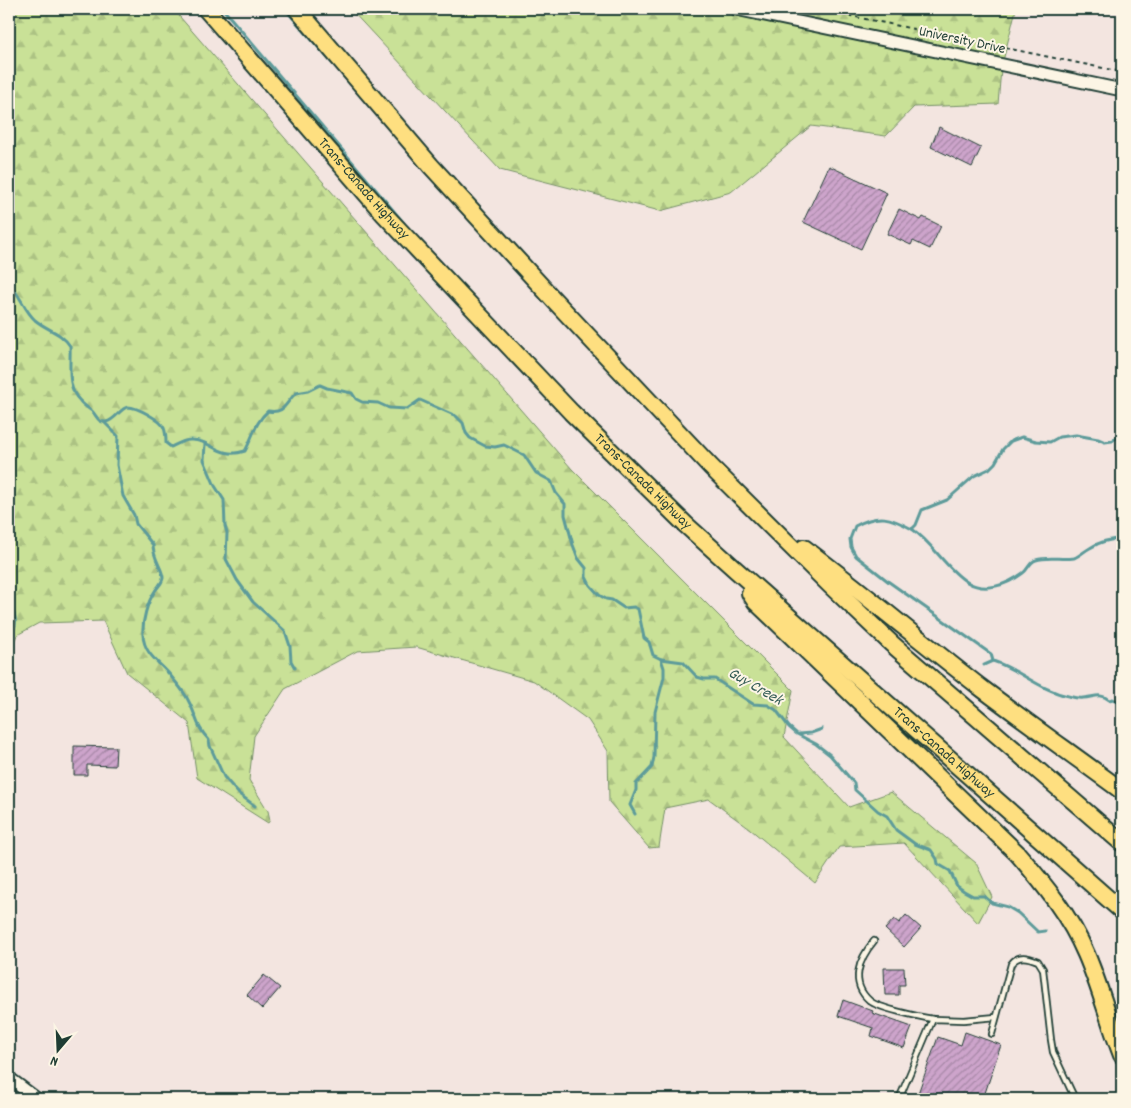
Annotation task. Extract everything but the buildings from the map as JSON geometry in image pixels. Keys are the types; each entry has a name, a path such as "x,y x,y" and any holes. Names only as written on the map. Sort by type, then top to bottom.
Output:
{"highway":[{"name":"Trans-Canada Highway","path":"206,9 384,214 571,412 686,525 1122,912"},
{"path":"297,9 470,209 651,405 756,512 830,586 892,644 1122,843"},
{"path":"756,512 848,581 985,691 1122,791"},
{"path":"736,570 756,602 1017,853 1047,888 1069,920 1086,954 1122,1055"}],"street":[{"name":"University Drive","path":"736,9 1122,90"},
{"path":"9,1078 36,1099"}],"lane":[{"path":"874,941 865,952 856,972 860,989 871,1002 910,1015 933,1019 964,1020 996,1017"},
{"path":"992,1034 1013,960 1025,957 1038,962 1043,969 1053,1052 1075,1099"},
{"path":"899,1099 933,1019"}],"path":[{"path":"817,9 1122,72"}],"green space":[{"path":"9,9 173,9 572,469 793,690 784,737 849,807 891,792 976,863 992,897 978,923 904,843 839,847 815,883 750,829 709,799 665,808 659,847 649,848 609,802 608,751 588,720 534,681 416,647 357,651 285,689 254,736 249,780 268,811 270,820 268,823 197,778 189,723 127,673 103,621 39,623 17,635 9,653"},
{"path":"350,9 1016,9 1001,69 998,104 914,107 886,136 811,126 731,192 660,211 500,170"}],"waterway":[{"path":"223,9 404,223"},
{"path":"285,9 332,63"},
{"name":"Guy Creek","path":"9,284 35,320 58,334 70,346 71,382 76,396 81,402 103,422 109,421 128,407 143,412 162,425 166,443 171,447 190,440 204,443 228,453 245,451 257,425 268,411 278,411 296,393 308,391 320,385 352,393 356,399 362,402 378,403 389,408 407,409 420,400 456,416 463,423 466,433 470,438 485,446 495,447 504,445 524,455 536,473 551,481 556,493 565,504 565,515 573,545 578,558 586,568 586,577 590,585 599,595 606,599 612,600 624,608 634,607 638,609 644,638 649,642 653,655 661,659 683,662 697,677 715,679 753,704 768,705 776,710 797,734 816,744 830,755 854,783 855,790 878,811 887,816 896,830 915,844 931,850 938,864 950,871 957,886 973,896 984,896 992,903 1008,907 1018,913 1038,932 1045,931"},
{"path":"104,422 118,436 117,465 123,496 134,515 136,524 153,545 163,575 162,582 147,607 144,618 144,642 149,653 182,690 199,726 209,740 224,777 239,794 255,806"},
{"path":"993,661 991,654 889,582 856,556 851,547 850,539 855,526 871,519 884,518 891,519 912,529 916,525 922,510 947,500 974,476 989,469 1011,441 1022,437 1050,442 1059,437 1076,435 1105,442 1112,441 1122,434"},
{"path":"205,444 204,460 215,486 224,500 227,533 226,559 237,580 253,602 285,631 290,646 291,661 295,668"},
{"path":"912,529 959,576 967,582 981,587 996,586 1010,581 1025,572 1032,562 1036,560 1045,558 1074,558 1097,544 1109,540 1122,539"},
{"path":"9,604 14,613 15,621 14,629 9,638"},
{"path":"635,814 630,805 636,790 636,784 652,767 654,757 655,712 664,677 661,659"},
{"path":"984,665 993,661 1058,693 1079,698 1103,696 1122,704"},
{"path":"799,734 811,733 822,729"}]}
